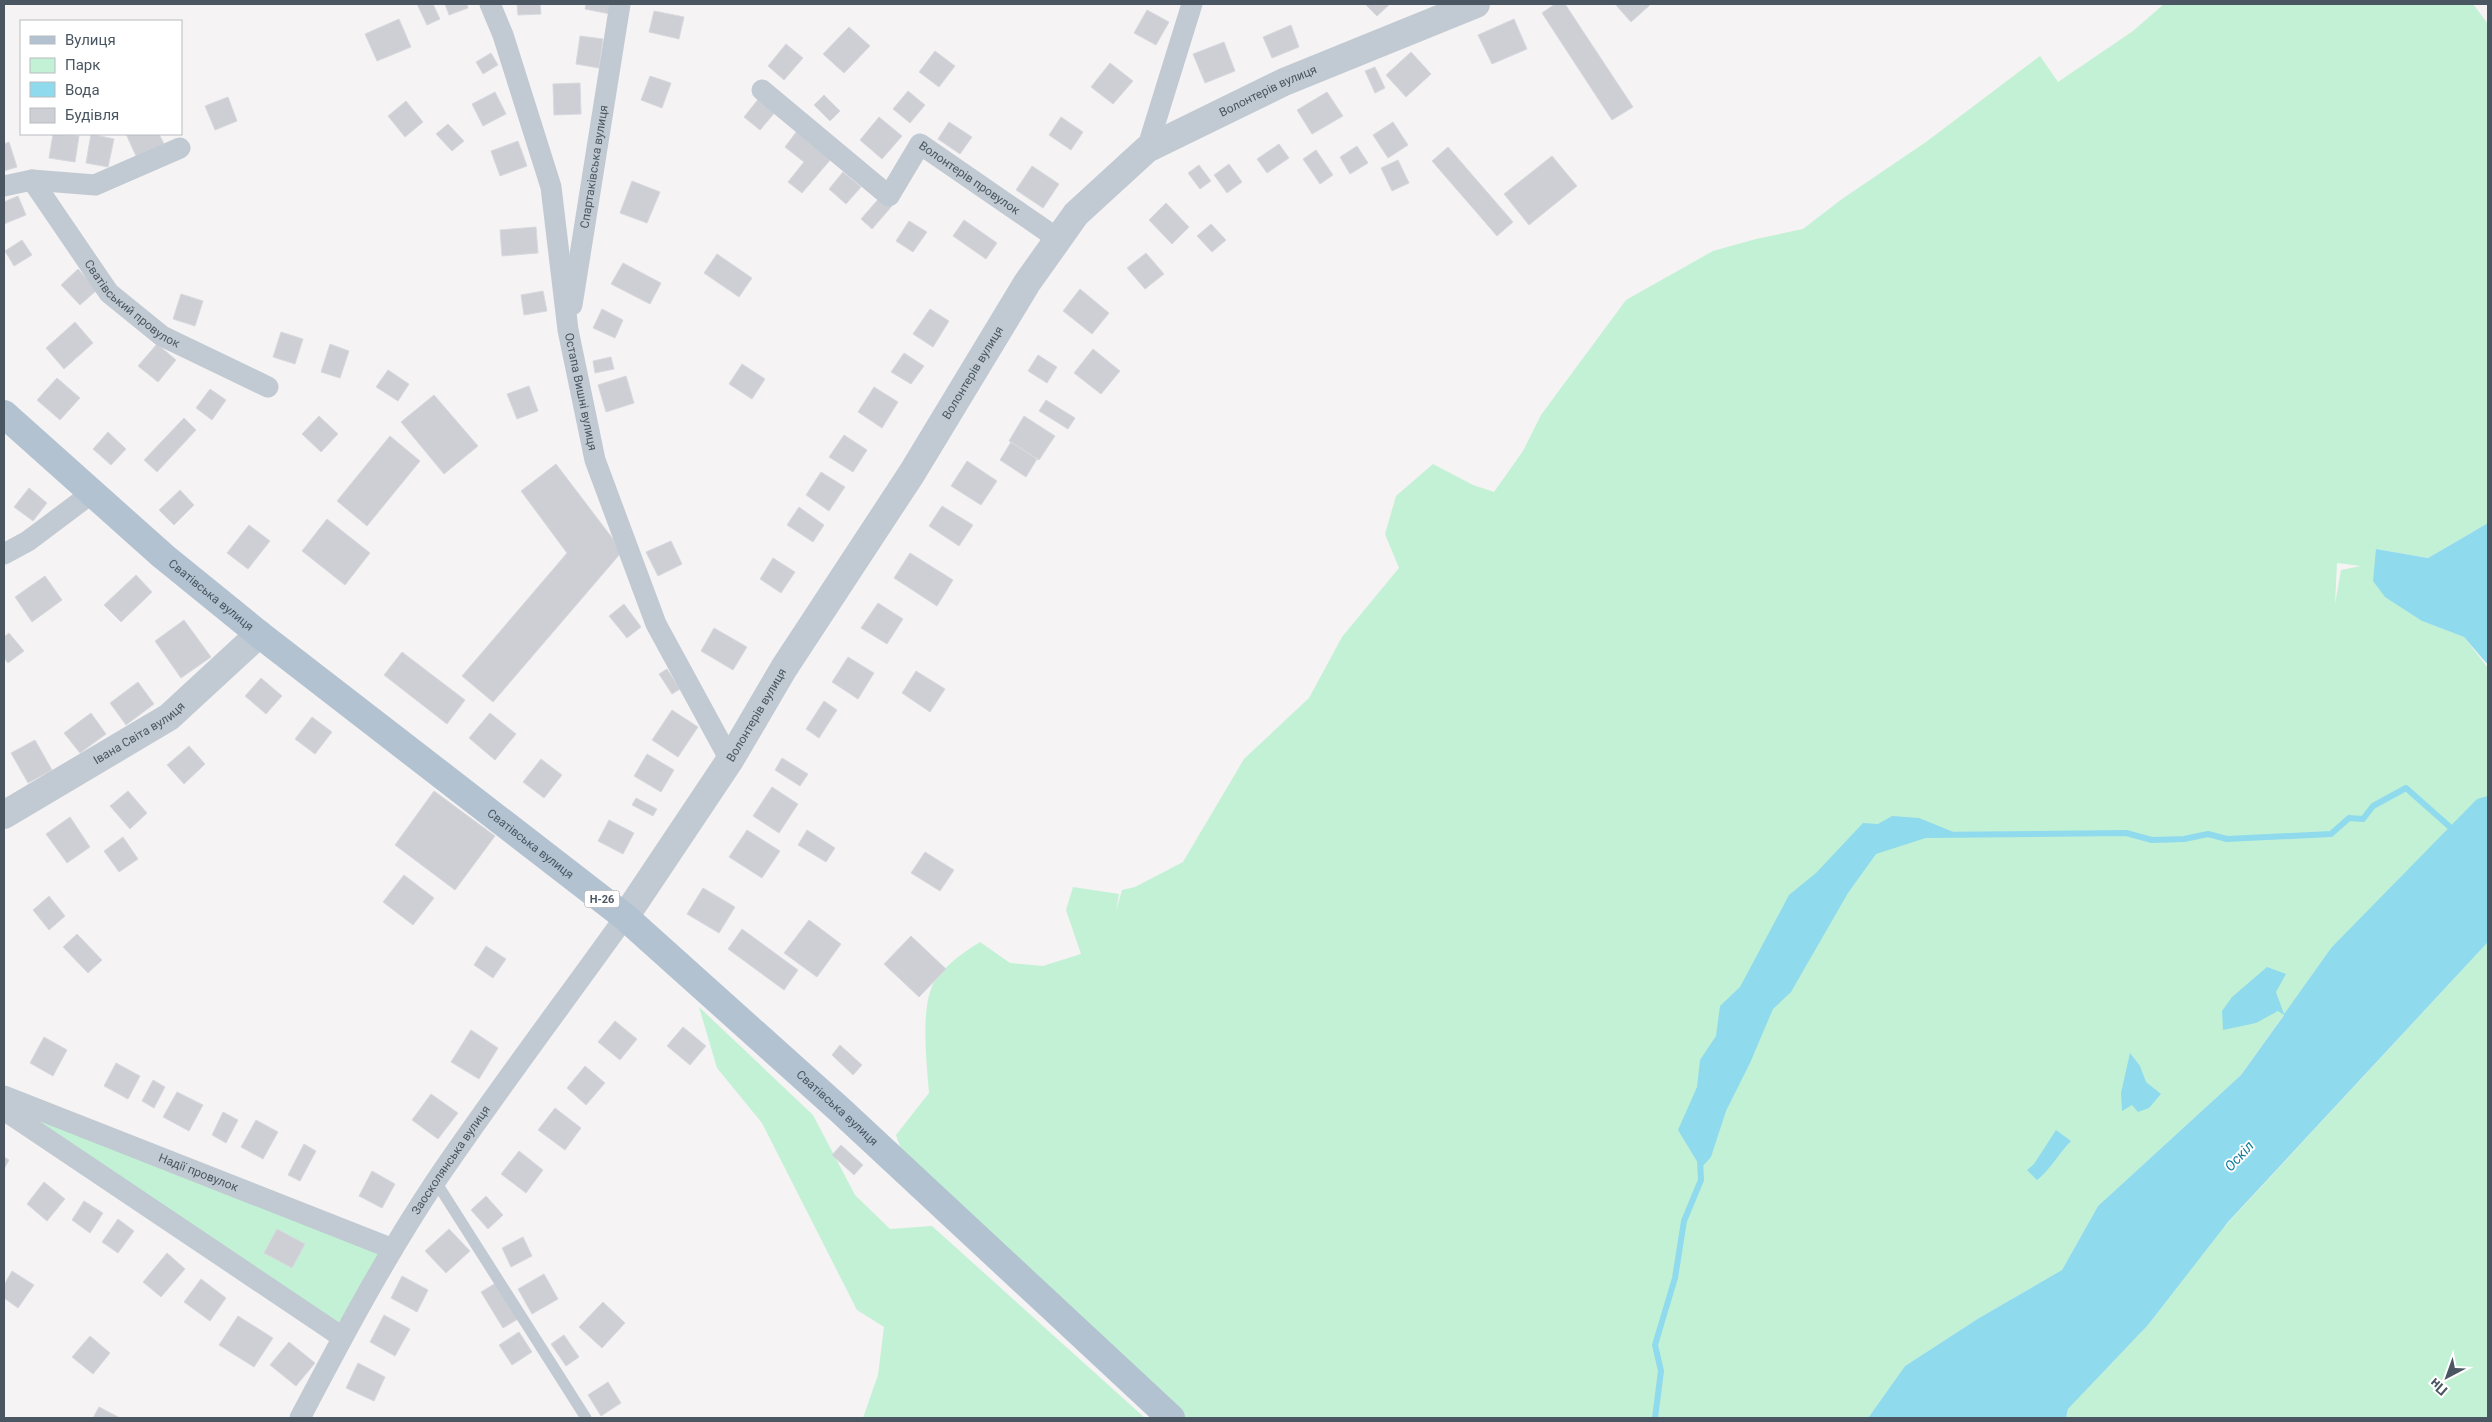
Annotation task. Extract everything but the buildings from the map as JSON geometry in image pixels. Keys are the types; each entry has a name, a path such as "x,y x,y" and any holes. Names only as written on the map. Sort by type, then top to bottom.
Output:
{"main road":[{"name":"Сватівська вулиця","path":"4,414 162,556 259,634 625,917 846,1116 1171,1418"}],"street":[{"name":"Остапа Вишні вулиця","path":"490,4 503,35 551,187 568,330 595,460 656,624 730,760"},
{"name":"Спартаківська вулиця","path":"568,330 620,4"},
{"path":"1148,149 1192,4"},
{"name":"Волонтерів вулиця","path":"625,917 730,760 784,668 907,481 1027,283 1076,214 1148,149 1284,82 1476,4"},
{"name":"Волонтерів провулок","path":"762,90 888,196 920,144 1058,238"},
{"path":"4,186 32,180 95,185 180,148"},
{"name":"Сватівський провулок","path":"32,180 109,293 162,336 268,387"},
{"path":"4,554 28,541 92,493"},
{"name":"Івана Світа вулиця","path":"4,815 168,717 259,634"},
{"name":"Заосколянська вулиця","path":"300,1418 342,1337 393,1249 436,1182 625,917"},
{"name":"Надії провулок","path":"4,1096 393,1249"},
{"path":"4,1110 342,1337"}],"lane":[{"path":"436,1182 586,1418"}],"green space":[{"path":"2164,4 2473,4 2488,24 2488,523 2428,558 2376,549 2422,621 2464,637 2488,668 2488,799 2331,948 2241,1075 2098,1206 2062,1270 1979,1318 1905,1366 1868,1418 1181,1418 907,1166 896,1135 929,1093 925,1034 927,1003 936,979 956,958 980,942 1010,963 1043,966 1081,954 1066,910 1073,887 1119,894 1116,911 1122,890 1135,887 1183,862 1244,759 1309,698 1342,637 1399,568 1385,534 1396,496 1433,464 1473,485 1494,492 1523,451 1541,415 1626,300 1713,251 1803,229 1842,199 1926,142 2040,56 2058,82 2133,31","holes":["2337,563 2361,566 2341,570 2335,604"]},
{"path":"2488,942 2488,1418 2066,1418 2068,1409 2148,1325 2224,1227"},
{"path":"699,1007 813,1115 855,1195 890,1229 932,1226 1145,1418 863,1418 878,1375 884,1327 857,1310 762,1123 717,1068"},
{"path":"4,1096 393,1249 342,1337"}],"water":[{"path":"2488,523 2488,665 2464,637 2422,621 2385,597 2373,581 2376,549 2428,558"},
{"name":"Оскіл","path":"2488,796 2488,942 2228,1222 2148,1325 2068,1409 2066,1418 1868,1418 1905,1366 1979,1318 2062,1270 2098,1206 2241,1075 2284,1015 2278,1011 2256,1023 2223,1030 2222,1011 2232,997 2267,967 2286,974 2276,992 2284,1014 2331,948 2477,799"},
{"path":"1892,816 1919,818 1961,835 1935,835 1876,854 1848,893 1791,992 1773,1009 1750,1063 1726,1111 1711,1157 1701,1168 1678,1130 1697,1087 1700,1060 1716,1036 1720,1006 1740,987 1789,895 1816,873 1863,823 1878,824"},
{"path":"2130,1053 2140,1066 2146,1082 2161,1094 2149,1108 2138,1112 2132,1105 2122,1111 2121,1093"},
{"path":"2056,1130 2071,1141 2037,1180 2027,1170 2034,1164"}],"waterway":[{"path":"1928,835 2126,833 2152,840 2184,839 2208,834 2227,839 2331,834 2349,818 2363,819 2373,806 2406,788 2450,827"},
{"path":"1655,1418 1661,1371 1655,1345 1675,1278 1684,1221 1701,1180 1700,1160"}]}
